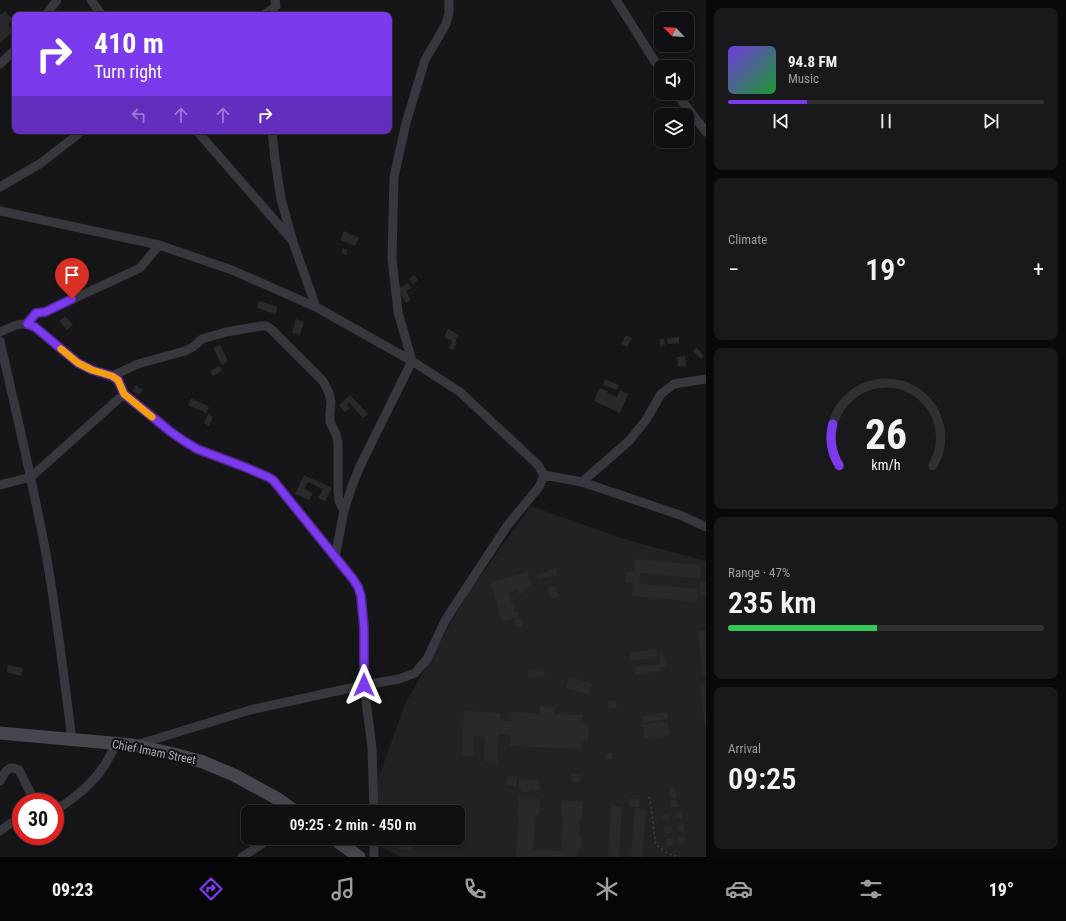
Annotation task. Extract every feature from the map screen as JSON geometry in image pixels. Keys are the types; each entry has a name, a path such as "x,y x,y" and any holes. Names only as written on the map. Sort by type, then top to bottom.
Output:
{"street":[{"path":"48,12 57,0"},
{"path":"91,0 100,12"},
{"path":"335,557 344,512 352,486 360,466 412,361 398,312 392,260 394,177 406,123 425,60 446,24 449,13 449,0"},
{"path":"616,0 654,60"},
{"path":"268,12 276,5"},
{"path":"0,64 12,53"},
{"path":"681,100 706,132"},
{"path":"0,187 41,162 78,134"},
{"path":"200,134 293,242"},
{"path":"272,134 281,199 293,242 316,307"},
{"path":"0,211 159,245 232,270 316,307 412,361 460,392 538,465 544,474 582,482 680,515 706,527"},
{"path":"27,324 36,313 45,312 140,268 159,245"},
{"path":"0,332 18,325 27,324 35,327 78,363 92,370 112,376 118,380 124,394 184,441 197,449 242,466 273,480 353,579 360,591 364,628 364,685 372,748 374,805"},
{"path":"112,376 138,364 185,351 193,347 202,339 226,332 266,326 271,329 323,381 329,393 331,402 330,422 338,442 339,501 344,512"},
{"path":"0,341 31,477 46,555 59,636 72,740"},
{"path":"582,482 629,441 646,420 661,394 674,384 706,379"},
{"path":"0,485 31,477 124,394"},
{"path":"133,746 250,710 364,685 399,679 415,673 428,659 446,619 507,526 539,487 544,474"},
{"name":"Chief Imam Street","path":"0,733 133,746 174,754 221,768 285,805"},
{"path":"64,804 91,783 105,765 116,744"},
{"path":"0,781 5,771 10,768 15,768 19,770 30,793"},
{"path":"0,831 12,823"},
{"path":"242,857 260,845"},
{"path":"343,845 359,857"},
{"path":"374,845 374,857"}],"path":[{"path":"650,797 656,845 669,854 680,857"}],"shaded area":[{"path":"531,506 618,537 706,561 706,857 401,857 377,845 465,845 465,805 378,805 378,779 405,704 468,593"}],"building":[{"path":"5,11 12,19 8,25 12,29 12,33 1,42 0,41 0,15"},
{"path":"344,231 359,238 355,246 340,240"},
{"path":"343,248 348,250 346,255 341,253"},
{"path":"414,275 418,280 413,284 409,279"},
{"path":"408,283 411,288 406,291 411,300 406,303 398,289"},
{"path":"259,301 278,307 275,314 257,308"},
{"path":"65,316 73,325 67,330 59,321"},
{"path":"296,319 304,322 300,335 292,333"},
{"path":"448,329 459,335 453,350 449,348 452,341 444,337"},
{"path":"626,335 632,338 627,347 621,344"},
{"path":"679,337 679,343 668,344 667,338"},
{"path":"664,339 665,345 660,346 659,340"},
{"path":"220,345 228,361 222,365 213,348"},
{"path":"696,347 704,356 701,359 693,351"},
{"path":"685,356 686,366 678,367 677,357"},
{"path":"220,366 222,371 213,376 210,371"},
{"path":"605,379 619,385 617,390 603,385"},
{"path":"136,385 143,390 139,395 132,391"},
{"path":"599,388 608,391 607,393 617,397 620,390 628,394 620,413 594,401"},
{"path":"350,395 368,414 363,418 349,402 346,405 350,408 345,412 339,405"},
{"path":"191,398 209,407 206,413 188,405"},
{"path":"208,414 213,417 209,426 204,423"},
{"path":"304,475 332,488 325,501 318,498 323,489 308,482 304,489 313,493 309,500 295,494"},
{"path":"635,559 701,565 700,579 634,572"},
{"path":"556,568 557,574 538,580 536,575"},
{"path":"528,572 532,586 523,588 524,593 519,594 518,590 509,592 512,604 515,604 516,609 513,610 514,613 518,612 519,617 502,622 491,582"},
{"path":"626,572 641,573 640,583 635,583 698,589 697,602 632,596 633,582 625,582"},
{"path":"701,581 706,582 706,595 699,594"},
{"path":"556,585 559,596 551,599 547,588"},
{"path":"519,618 524,623 519,628 514,623"},
{"path":"706,630 706,675 703,675 698,631"},
{"path":"657,649 658,657 630,661 629,653"},
{"path":"663,651 666,667 661,668 658,652"},
{"path":"660,664 661,671 635,675 634,667"},
{"path":"8,665 23,668 21,676 7,672"},
{"path":"543,669 545,676 529,678 528,671"},
{"path":"569,677 592,684 589,695 566,688"},
{"path":"706,683 706,726 705,726 700,684"},
{"path":"615,700 617,708 609,709 608,701"},
{"path":"540,706 555,707 554,714 583,715 583,724 589,725 588,741 582,741 582,749 510,746 511,734 498,734 497,763 484,762 485,737 474,736 473,756 462,756 464,711 500,713 500,720 511,721 512,712 539,713"},
{"path":"667,712 668,719 643,723 642,716"},
{"path":"668,721 670,735 645,739 643,725"},
{"path":"612,753 613,759 606,760 605,754"},
{"path":"571,773 581,774 581,782 571,782"},
{"path":"507,776 517,777 516,786 506,785"},
{"path":"519,779 539,780 539,790 529,789 529,792 521,792 521,789 519,789"},
{"path":"675,787 677,798 670,799 669,788"},
{"path":"519,797 540,799 539,815 536,815 533,849 561,851 563,816 561,816 562,800 583,802 579,837 582,837 581,851 578,851 577,857 516,857"},
{"path":"629,799 639,799 639,807 629,807"},
{"path":"671,800 677,800 678,807 671,807"},
{"path":"611,806 622,807 619,857 608,857"},
{"path":"635,808 646,809 642,857 631,857"},
{"path":"679,811 682,812 682,818 679,819 676,818 675,815 676,812"},
{"path":"666,813 669,814 669,820 666,821 663,820 662,817 663,814"},
{"path":"681,824 684,825 684,831 681,832 678,831 677,828 678,825"},
{"path":"668,826 671,827 671,833 668,834 665,833 664,830 665,827"},
{"path":"682,836 686,840 682,844 678,840"},
{"path":"669,838 672,839 672,845 669,846 666,845 665,842 666,839"},
{"path":"399,845 413,845 412,851 399,849"}],"slow traffic":[{"path":"61,349 78,363 92,370 112,376 118,380 124,394 152,417"}],"route":[{"path":"72,299 45,312 36,313 27,324 35,327 78,363 92,370 112,376 118,380 124,394 127,397 184,441 197,449 242,466 273,480 353,579 361,596 364,628 364,685"}]}
